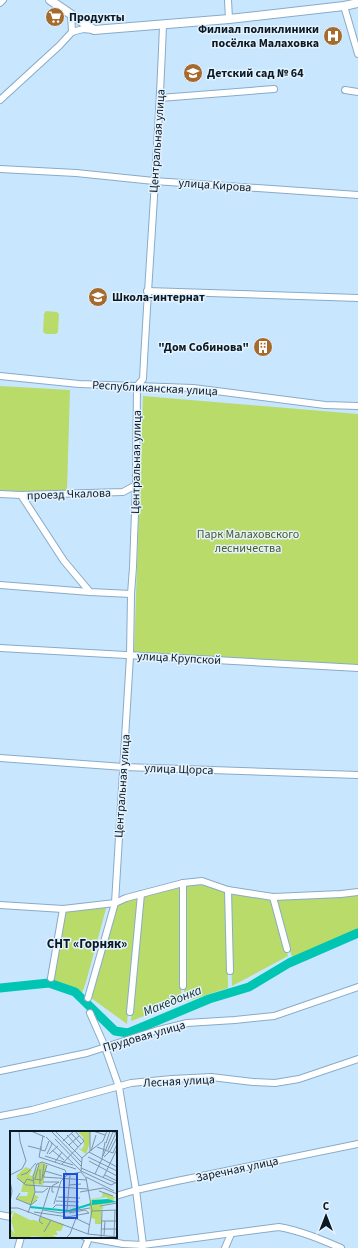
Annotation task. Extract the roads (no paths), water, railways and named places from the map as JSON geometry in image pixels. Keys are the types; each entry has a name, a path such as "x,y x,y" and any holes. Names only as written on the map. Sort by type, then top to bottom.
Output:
{"main road":[{"path":"50,0 94,30 230,18 358,4"}],"street":[{"path":"0,3 3,0"},
{"path":"228,0 230,18"},
{"path":"344,6 358,54"},
{"path":"71,14 72,32"},
{"name":"Центральная улица","path":"88,998 115,903 130,656 131,594 134,568 137,386 143,379 163,24"},
{"path":"0,100 60,46 72,32 83,29 94,30"},
{"path":"160,98 274,89"},
{"path":"345,90 358,92"},
{"name":"улица Кирова","path":"0,169 76,173 154,181 358,195"},
{"path":"147,292 358,298"},
{"name":"Республиканская улица","path":"0,376 79,384 193,388 325,404 358,406"},
{"name":"проезд Чкалова","path":"0,494 22,495 123,492 136,485"},
{"path":"22,495 64,561 90,592"},
{"path":"0,585 131,594"},
{"name":"улица Крупской","path":"0,648 358,668"},
{"name":"улица Щорса","path":"0,758 124,767 358,775"},
{"path":"0,905 63,909 115,903 141,894 202,881 228,890 273,897 358,892"},
{"path":"183,884 183,986"},
{"path":"228,890 230,971"},
{"path":"130,1012 141,894"},
{"path":"273,897 287,949"},
{"path":"51,978 63,909"},
{"name":"Прудовая улица","path":"0,1071 87,1053 187,1022 235,1020 274,1016 358,988"},
{"path":"90,1013 105,1047 119,1086 144,1247"},
{"name":"Лесная улица","path":"0,1116 32,1110 131,1083 211,1077 275,1083 299,1079 358,1059"},
{"name":"Заречная улица","path":"117,1196 136,1190 358,1144"},
{"path":"0,1215 10,1217"},
{"path":"85,1248 87,1238 144,1247 279,1227 296,1230 313,1236 330,1246 341,1248"},
{"path":"226,1248 231,1234"},
{"path":"18,1248 21,1238"}],"waterway":[{"name":"Македонка","path":"0,988 49,983 75,992 115,1031 128,1033 209,999 249,987 289,963 358,933"}],"place":[{"name":"Продукты","path":"55,17"},
{"name":"Филиал поликлиники посёлка Малаховка","path":"333,36"},
{"name":"Детский сад № 64","path":"193,73"},
{"name":"Школа-интернат","path":"98,297"},
{"name":"\"Дом Собинова\"","path":"263,347"}],"district":[{"name":"СНТ «Горняк»","path":"87,943"}],"park label":[{"name":"Парк Малаховского лесничества","path":"248,541"}]}
